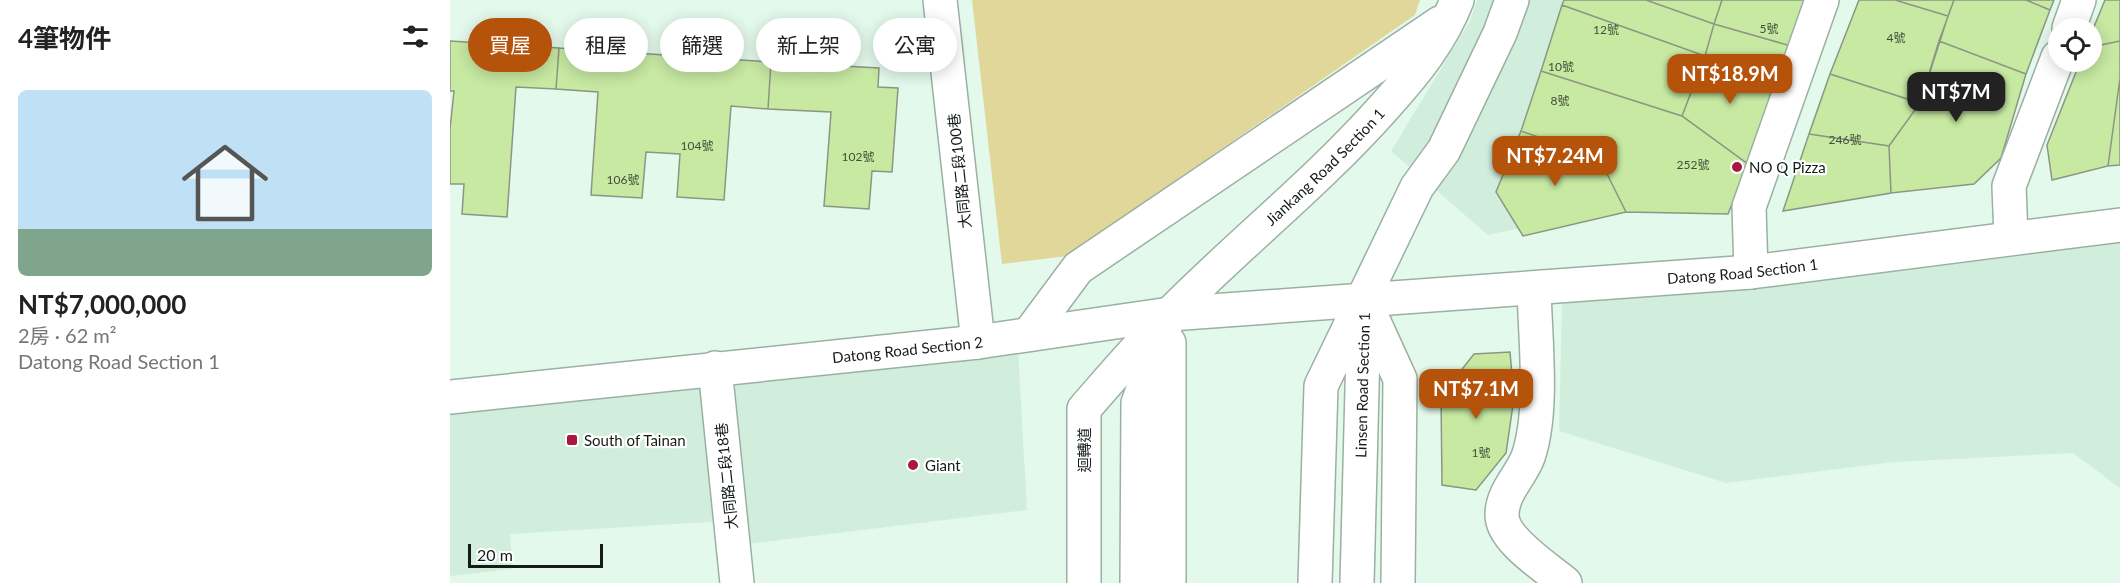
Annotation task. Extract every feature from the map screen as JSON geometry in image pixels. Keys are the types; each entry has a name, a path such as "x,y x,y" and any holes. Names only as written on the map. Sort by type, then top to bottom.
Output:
{"street":[{"name":"大同路二段100巷","path":"940,0 978,342"},
{"path":"1398,583 1400,379 1364,300 1417,187 1444,150 1500,33 1512,0"},
{"path":"1751,272 1749,207 1822,0"},
{"path":"2072,18 2079,0"},
{"path":"1029,334 1078,268 1454,8"},
{"name":"Jiankang Road Section 1","path":"1170,314 1334,163 1419,68 1454,8"},
{"path":"2011,237 2009,186 2052,72"},
{"name":"Datong Road Section 1","path":"1364,300 1751,272 2011,237 2120,225"},
{"path":"1534,288 1537,404 1528,457 1506,497 1502,515 1509,536 1565,583"},
{"name":"Datong Road Section 2","path":"450,397 978,342 1170,314 1364,300"},
{"name":"Linsen Road Section 1","path":"1315,583 1321,386 1364,300"},
{"name":"Linsen Road Section 1","path":"1357,583 1364,300"},
{"path":"1137,583 1138,403 1170,314"},
{"path":"1169,583 1170,314"},
{"name":"迴轉道","path":"1084,583 1084,409 1170,314"},
{"name":"大同路二段18巷","path":"715,368 737,583"}],"shaded area":[{"path":"972,0 1420,0 1415,15 1067,256 1002,264"},
{"path":"1477,0 1706,0 1633,204 1488,235 1391,151 1470,21"},
{"path":"2120,232 2120,488 2073,453 1894,462 1726,483 1559,431 1562,300"},
{"path":"1018,350 1027,510 731,546 725,521 510,534 513,569 450,576 450,406"}],"building":[{"path":"1564,0 1646,0 1714,24 1705,56 1562,5"},
{"path":"1646,0 1722,0 1714,24"},
{"path":"1722,0 1807,0 1791,46 1714,24"},
{"path":"1859,0 1895,0 1948,16 1920,103 1830,74"},
{"path":"1895,0 1954,0 1948,16"},
{"path":"1954,0 2026,0 2050,10 2026,74 1939,41"},
{"path":"2026,0 2054,0 2050,10"},
{"path":"2105,0 2120,0 2120,41 2102,45 2102,18 2098,18"},
{"path":"1562,5 1705,56 1682,116 1541,71"},
{"path":"1714,24 1791,46 1779,82 1705,56"},
{"path":"450,41 468,42 468,72 552,72 552,48 559,48 556,89 516,87 507,217 462,214 464,184 450,184 450,129 454,91 450,91"},
{"path":"1939,41 2026,74 2001,158 1974,184 1891,193 1889,146 1920,103"},
{"path":"2120,41 2120,78 2108,166 2052,180 2047,145 2076,72 2102,72 2102,45"},
{"path":"559,48 564,48 564,72 648,72 648,54 660,55 660,72 744,72 744,60 756,61 756,72 770,72 768,109 731,106 724,200 677,197 680,154 646,152 642,198 591,195 598,92 556,89"},
{"path":"1705,56 1779,82 1748,164 1682,116"},
{"path":"861,67 873,68 873,72 879,72 878,87 898,88 892,172 872,171 869,209 824,206 831,112 768,109 770,72 861,72"},
{"path":"1541,71 1682,116 1748,164 1728,214 1626,212 1599,158 1521,131"},
{"path":"1830,74 1920,103 1889,146 1809,134"},
{"path":"2120,78 2120,165 2108,166"},
{"path":"1521,131 1599,158 1626,212 1523,236 1496,192"},
{"path":"1809,134 1889,146 1891,193 1783,211"},
{"path":"1510,352 1514,398 1506,453 1476,490 1442,485 1441,396 1474,354"}],"place":[{"name":"NO Q Pizza","path":"1737,167"},
{"name":"South of Tainan","path":"572,440"},
{"name":"Giant","path":"913,465"}]}
